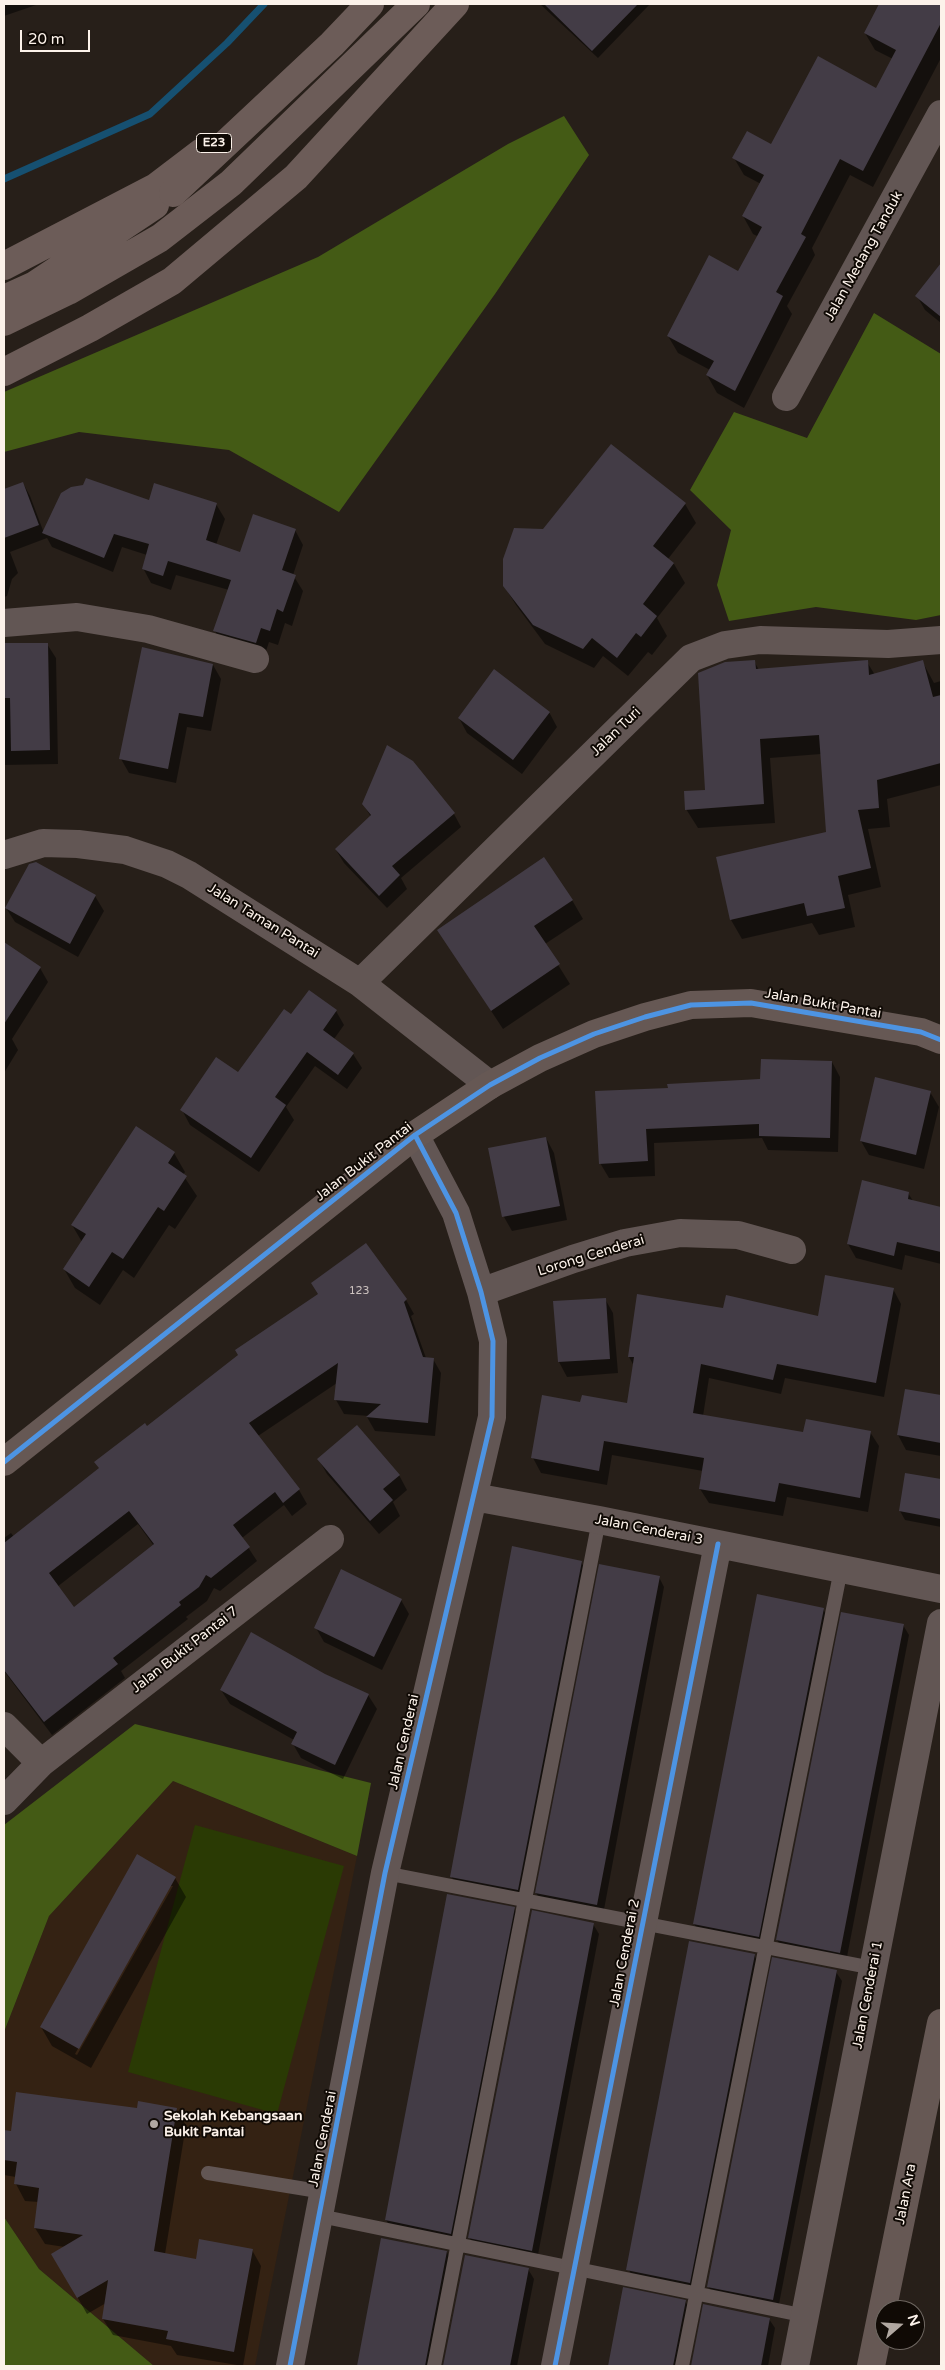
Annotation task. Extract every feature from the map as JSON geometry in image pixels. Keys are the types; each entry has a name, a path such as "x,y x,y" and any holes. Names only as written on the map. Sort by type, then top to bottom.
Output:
{"highway":[{"name":"E23","path":"4,299 35,286 173,193 332,44 370,4"},
{"name":"E23","path":"4,266 156,187 338,47 382,4"},
{"path":"4,322 68,291 160,238 231,183 416,4"},
{"path":"4,372 90,328 172,281 296,177 455,4"}],"street":[{"name":"Jalan Medang Tanduk","path":"786,397 941,114"},
{"path":"4,623 77,617 148,629 255,659"},
{"name":"Jalan Turi","path":"360,983 691,658 724,645 760,640 888,644 941,640"},
{"name":"Jalan Taman Pantai","path":"4,855 43,843 78,844 125,850 167,864 189,875 360,983 490,1085"},
{"name":"Jalan Bukit Pantai","path":"4,1462 415,1135 490,1085 540,1058 594,1034 645,1016 691,1005 751,1003 921,1032 941,1040"},
{"name":"Jalan Cenderai","path":"290,2366 385,1873 492,1417 494,1385 493,1341 481,1292 456,1213 415,1135"},
{"name":"Lorong Cenderai","path":"481,1292 616,1246 680,1233 738,1235 792,1250"},
{"name":"Jalan Cenderai 3","path":"474,1497 941,1588"},
{"name":"Jalan Bukit Pantai 7","path":"4,1801 41,1763 330,1539"},
{"name":"Jalan Cenderai 2","path":"555,2366 718,1544"},
{"name":"Jalan Cenderai 1","path":"796,2366 941,1623"},
{"path":"4,1726 41,1763"},
{"name":"Jalan Ara","path":"872,2366 941,2022"}],"lane":[{"path":"434,2366 598,1520"},
{"path":"682,2366 840,1569"},
{"path":"385,1873 873,1968"},
{"path":"208,2173 458,2244 806,2316"}],"shaded area":[{"name":"Sekolah Kebangsaan Bukit Pantai","path":"173,1781 357,1856 255,2366 154,2366 39,2269 4,2217 4,2032 49,1916"}],"green space":[{"path":"564,116 589,155 495,294 339,512 229,450 79,432 4,452 4,392 318,257 508,144"},
{"path":"874,313 941,354 941,615 916,620 816,607 729,621 717,585 731,530 690,490 734,412 807,438"},
{"path":"135,1724 371,1783 357,1856 173,1781 49,1916 4,2032 4,1825"},
{"path":"195,1825 344,1866 277,2114 128,2072"},
{"path":"4,2217 39,2269 154,2366 4,2366"}],"building":[{"path":"544,4 638,4 592,51"},
{"path":"879,4 941,4 941,23 863,171 840,159 801,234 806,237 776,292 783,296 735,391 706,375 714,361 667,336 709,255 738,271 762,227 742,216 764,175 732,158 747,131 771,144 818,56 876,88 896,50 864,33"},
{"path":"941,263 941,317 915,296"},
{"path":"611,444 686,503 653,546 674,563 643,604 657,616 641,637 636,633 617,658 592,638 583,649 533,625 503,586 503,559 514,528 543,529"},
{"path":"86,478 149,500 154,483 217,503 206,540 240,552 253,514 296,529 282,570 296,575 283,612 277,609 270,631 261,628 256,643 213,631 231,580 168,561 163,576 142,569 149,544 114,534 104,558 42,533 61,493 71,487 83,485"},
{"path":"23,482 39,525 4,538 4,489"},
{"path":"4,643 48,643 50,750 11,751 10,698 4,698"},
{"path":"142,647 213,664 203,717 179,713 168,769 119,759"},
{"path":"755,660 756,669 868,660 869,675 923,660 933,697 941,695 941,763 877,780 879,808 858,810 871,868 838,876 845,908 807,916 804,903 730,920 716,857 826,832 819,735 760,739 764,804 685,810 684,791 705,790 698,673 725,662"},
{"path":"494,669 550,712 513,760 458,718"},
{"path":"387,745 413,761 455,813 392,866 400,875 379,896 335,849 371,815 362,804"},
{"path":"544,857 573,900 534,926 560,964 491,1011 437,930"},
{"path":"36,862 96,895 70,944 5,908 29,864"},
{"path":"4,942 41,967 4,1024"},
{"path":"309,990 337,1010 323,1030 354,1053 338,1075 307,1052 275,1097 286,1105 251,1158 180,1110 216,1057 238,1072 284,1009 291,1014"},
{"path":"761,1059 832,1061 830,1138 759,1136 759,1124 646,1129 648,1161 599,1164 595,1091 668,1088 667,1084 760,1079"},
{"path":"875,1077 931,1091 916,1155 860,1141"},
{"path":"136,1126 175,1152 168,1163 187,1176 164,1211 158,1207 123,1259 112,1252 89,1287 63,1269 86,1234 71,1225"},
{"path":"546,1137 560,1206 502,1217 488,1148"},
{"path":"862,1180 909,1192 908,1199 941,1207 941,1252 897,1242 894,1256 847,1244"},
{"path":"366,1243 407,1299 404,1302 423,1357 434,1358 428,1423 366,1417 381,1404 334,1400 338,1363 249,1423 300,1489 283,1503 275,1492 233,1525 250,1547 211,1578 206,1575 199,1587 179,1602 181,1605 113,1658 118,1664 44,1722 4,1670 4,1543 99,1468 94,1462 145,1423 147,1426 238,1355 235,1350 318,1294 311,1283","holes":["129,1511 154,1544 74,1607 49,1573"]},
{"path":"825,1275 894,1288 876,1383 777,1364 773,1380 701,1364 693,1413 803,1432 806,1419 871,1431 860,1498 779,1483 775,1502 699,1489 704,1458 604,1441 599,1471 531,1458 542,1395 580,1402 582,1395 627,1403 634,1357 628,1357 637,1294 723,1308 726,1295 818,1316"},
{"path":"606,1298 610,1359 558,1362 553,1301"},
{"path":"905,1389 941,1395 941,1443 897,1435"},
{"path":"357,1425 400,1475 383,1489 393,1500 370,1521 317,1459"},
{"path":"905,1473 941,1479 941,1519 899,1511"},
{"path":"512,1546 582,1561 518,1890 450,1877"},
{"path":"599,1564 660,1576 597,1905 535,1893"},
{"path":"341,1569 402,1599 374,1657 314,1628"},
{"path":"757,1594 824,1608 759,1937 693,1924"},
{"path":"841,1612 904,1624 840,1953 776,1940"},
{"path":"251,1632 325,1674 369,1694 335,1765 291,1744 297,1732 220,1690"},
{"path":"137,1854 176,1877 79,2049 40,2027"},
{"path":"447,1894 515,1907 451,2234 385,2220"},
{"path":"532,1910 594,1923 532,2251 468,2238"},
{"path":"689,1941 755,1954 690,2283 626,2270"},
{"path":"772,1957 837,1970 773,2300 707,2287"},
{"path":"16,2092 137,2108 138,2101 177,2108 154,2251 196,2259 199,2239 253,2249 234,2352 166,2339 168,2331 102,2319 108,2280 77,2298 51,2254 83,2235 34,2228 39,2188 14,2184 17,2162 4,2160 4,2130 11,2131"},
{"path":"381,2238 447,2251 425,2366 357,2366"},
{"path":"465,2255 529,2268 510,2366 443,2366"},
{"path":"623,2287 686,2300 673,2366 608,2366"},
{"path":"703,2304 770,2318 761,2366 691,2366"}],"waterway":[{"path":"4,179 150,114 227,43 264,4"}],"cycle path":[{"path":"4,1462 415,1135 490,1085 540,1058 594,1034 645,1017 691,1005 751,1003 921,1032 941,1040"},
{"path":"290,2366 385,1873 492,1417 493,1341 481,1292 456,1213 415,1135"},
{"path":"555,2366 718,1544"}],"place":[{"name":"Sekolah Kebangsaan Bukit Pantai","path":"154,2124"}]}
